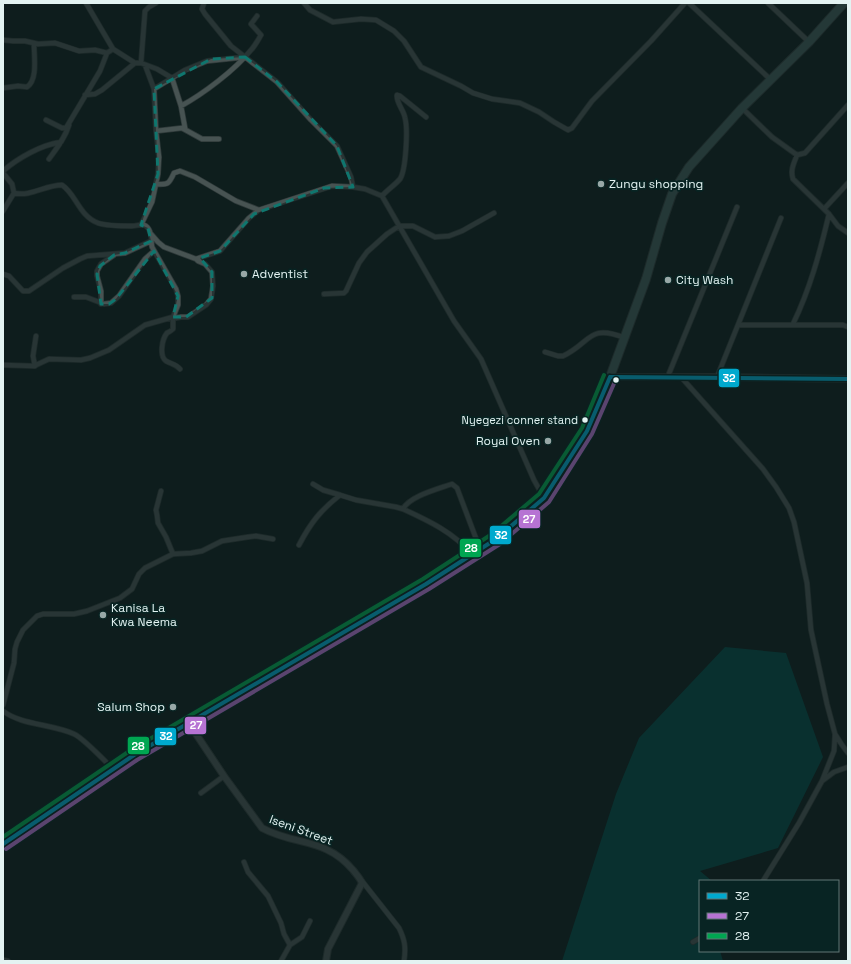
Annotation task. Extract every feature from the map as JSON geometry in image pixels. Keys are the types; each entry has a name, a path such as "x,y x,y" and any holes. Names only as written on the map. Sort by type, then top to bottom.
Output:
{"highway":[{"path":"3,844 134,755 426,584 502,534 544,498 587,431 610,377 646,279 672,194 689,167 742,108 809,42 844,3"}],"street":[{"path":"86,3 113,49 135,63 157,69 172,78 181,106 185,128"},
{"path":"141,225 150,206 158,174 159,157 154,89 143,64 145,11 156,3"},
{"path":"204,3 202,9 205,14 231,46 277,82 337,146 351,178 353,187"},
{"path":"304,3 310,10 333,22 361,19 376,20 394,31 404,40 421,67 473,93 492,99 520,103 539,112 568,130 572,128 592,101 652,41 685,3"},
{"path":"689,3 771,80"},
{"path":"768,3 809,42"},
{"path":"181,106 195,98 245,57 252,49 261,34 251,24 257,16"},
{"path":"3,40 26,41 34,44 56,43 81,51 95,50 107,53"},
{"path":"3,88 16,86 27,87 30,85 34,72 34,44"},
{"path":"49,159 59,147 67,133 69,124 100,71 107,53 113,49"},
{"path":"154,89 190,68 211,59 245,57"},
{"path":"85,95 95,94 102,90 135,63"},
{"path":"382,196 400,179 407,141 407,129 404,114 397,100 397,95 426,117"},
{"path":"742,108 772,138 798,155 805,153 848,105"},
{"path":"46,120 64,128 69,124"},
{"path":"156,131 172,128 185,128 206,140 219,139"},
{"path":"3,211 14,193 12,184 3,172 13,163 29,154 54,143 61,142"},
{"path":"798,155 792,168 793,179 829,214 838,226 848,233"},
{"path":"156,184 167,184 170,182 174,173 180,170 236,201 259,210"},
{"path":"824,209 848,183"},
{"path":"3,365 36,366 49,359 81,360 92,358 109,350 145,325 173,317 188,317 211,299 213,286 212,272 205,264 164,247 151,234 147,227 141,225 133,226 102,224 94,221 82,211 66,188 61,185 28,194 21,195 14,193"},
{"path":"196,259 220,251 249,218 259,210 332,186 365,189 382,196 454,321 481,359 534,480 544,498"},
{"path":"668,376 737,208"},
{"path":"324,294 344,293 359,263 367,252 387,234 399,226 413,226 435,236 449,236 462,231 494,213"},
{"path":"793,324 810,284 829,214"},
{"path":"717,377 781,218"},
{"path":"151,234 151,241 154,251 176,289 178,296 178,305 173,317 173,329 165,338 162,349 162,357 167,362 177,366 180,369"},
{"path":"3,274 9,276 23,291 29,291 63,268 87,256 125,253 151,241"},
{"path":"74,297 86,297 101,304 110,304 116,300 145,259 154,251"},
{"path":"101,304 101,290 97,271 101,264 114,255"},
{"path":"738,325 793,324 843,325 848,327"},
{"path":"545,352 563,356 597,333 613,333 625,338"},
{"path":"36,336 33,356 36,366"},
{"path":"610,377 668,376 848,379"},
{"path":"681,377 763,469 789,508 794,522 806,583 811,630 819,668 836,734 842,746 848,753"},
{"path":"313,484 323,490 356,500 403,509 443,530 466,548 471,554"},
{"path":"403,509 413,498 452,484 454,485 457,488 480,549"},
{"path":"161,491 156,515 158,523 173,554"},
{"path":"299,545 315,518 340,495"},
{"path":"3,705 14,663 17,642 23,630 32,620 43,614 74,614 87,611 120,598 132,589 139,574 145,568 173,554 181,552 191,553 222,541 243,537 256,536 273,539"},
{"path":"3,711 10,716 78,735 113,769"},
{"name":"Iseni Street","path":"188,722 224,776 262,828 270,832 329,850 349,865 361,880"},
{"path":"764,880 799,823 822,781 834,751 836,734"},
{"path":"822,781 834,772 848,767"},
{"path":"201,793 224,776"},
{"path":"244,862 248,872 268,896 290,945"},
{"path":"326,961 328,949 360,888 362,882 361,880"},
{"path":"361,880 399,928 404,937 406,948 404,961"},
{"path":"282,961 290,945 302,937 310,921"},
{"path":"694,942 699,939"},
{"path":"3,960 8,961"}],"highlighted area":[{"path":"245,57 277,82 337,146 353,187 324,188 254,214 220,251 200,258 212,272 212,298 186,317 173,317 178,296 154,251 116,299 109,304 101,304 97,274 100,266 114,255 125,253 151,241 148,228 141,225 158,174 154,89 211,59"}],"shaded area":[{"path":"725,647 786,653 823,757 778,848 700,871 711,880 699,880 699,952 720,952 723,961 562,961 616,794 639,738"}],"transit line":[{"name":"28","path":"3,837 131,750 423,579 492,534 539,494 582,428 604,375"},
{"name":"32","path":"610,377 848,379"},
{"name":"32","path":"3,844 134,755 426,584 496,539 544,498 587,431 610,377"},
{"name":"27","path":"6,849 137,760 429,589 500,544 549,502 592,434 616,379"}],"place":[{"name":"Zungu shopping","path":"601,184"},
{"name":"Adventist","path":"244,274"},
{"name":"City Wash","path":"668,280"},
{"name":"Nyegezi conner stand","path":"585,420"},
{"name":"Royal Oven","path":"548,441"},
{"name":"Kanisa La Kwa Neema","path":"103,615"},
{"name":"Salum Shop","path":"173,707"}]}
